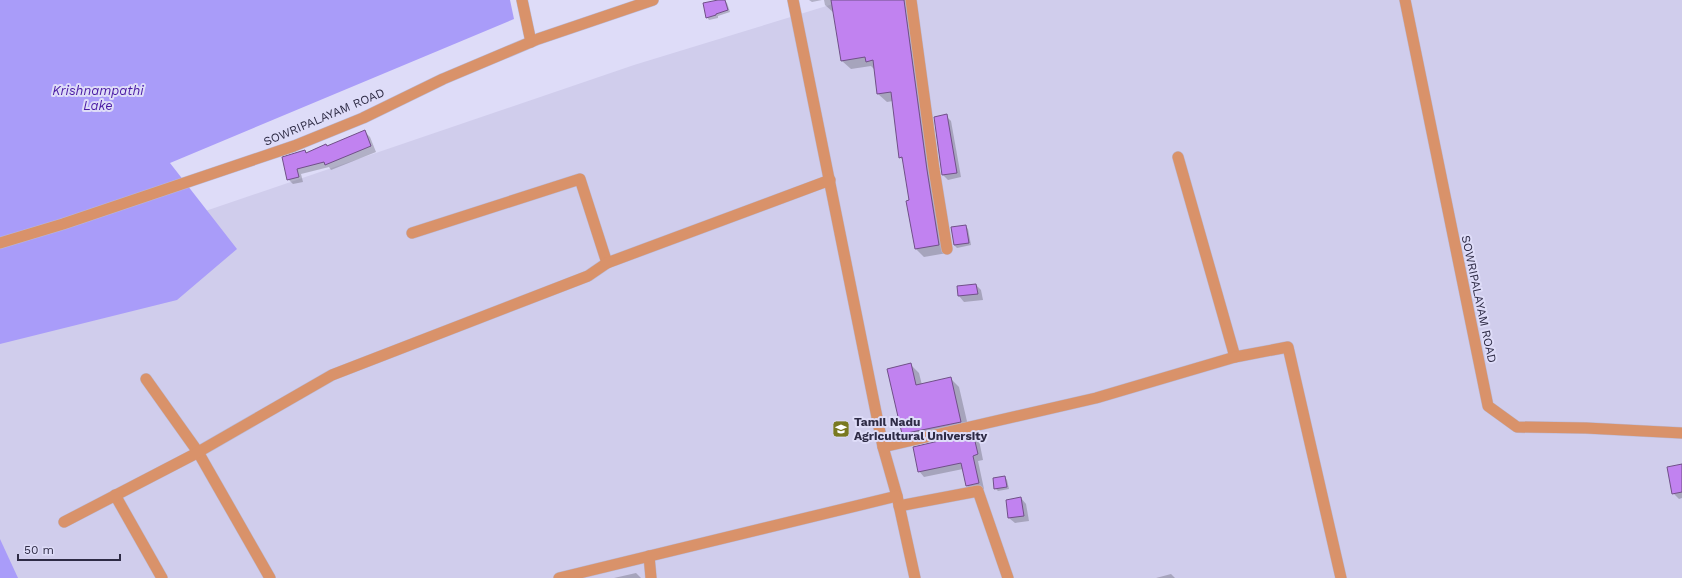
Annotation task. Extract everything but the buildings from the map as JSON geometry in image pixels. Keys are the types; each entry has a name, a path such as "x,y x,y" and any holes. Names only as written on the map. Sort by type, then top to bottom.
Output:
{"street":[{"path":"522,0 531,42"},
{"name":"SOWRIPALAYAM ROAD","path":"0,243 63,224 294,146 363,118 443,79 531,42 653,0"},
{"path":"793,0 883,447 898,501 915,578"},
{"path":"912,0 934,169 947,249"},
{"name":"SOWRIPALAYAM ROAD","path":"1404,0 1488,406 1517,427 1586,428 1682,433"},
{"path":"1178,157 1235,357"},
{"path":"412,233 580,179 607,263"},
{"path":"64,522 198,452 332,375 588,276 607,263 830,180"},
{"path":"883,447 1096,398 1235,357 1288,348 1341,578"},
{"path":"146,380 198,452 270,578"},
{"path":"559,578 649,556 898,501 978,490 1008,578"},
{"path":"115,495 162,578"},
{"path":"649,556 651,578"}],"shaded area":[{"name":"Tamil Nadu Agricultural University","path":"846,0 1682,0 1682,578 0,578 0,281 634,65"}],"water":[{"name":"Krishnampathi Lake","path":"0,0 510,0 514,19 170,163 237,249 177,300 0,344"},
{"path":"0,539 18,578 0,578"}],"place":[{"name":"Tamil Nadu Agricultural University","path":"841,429"}]}
